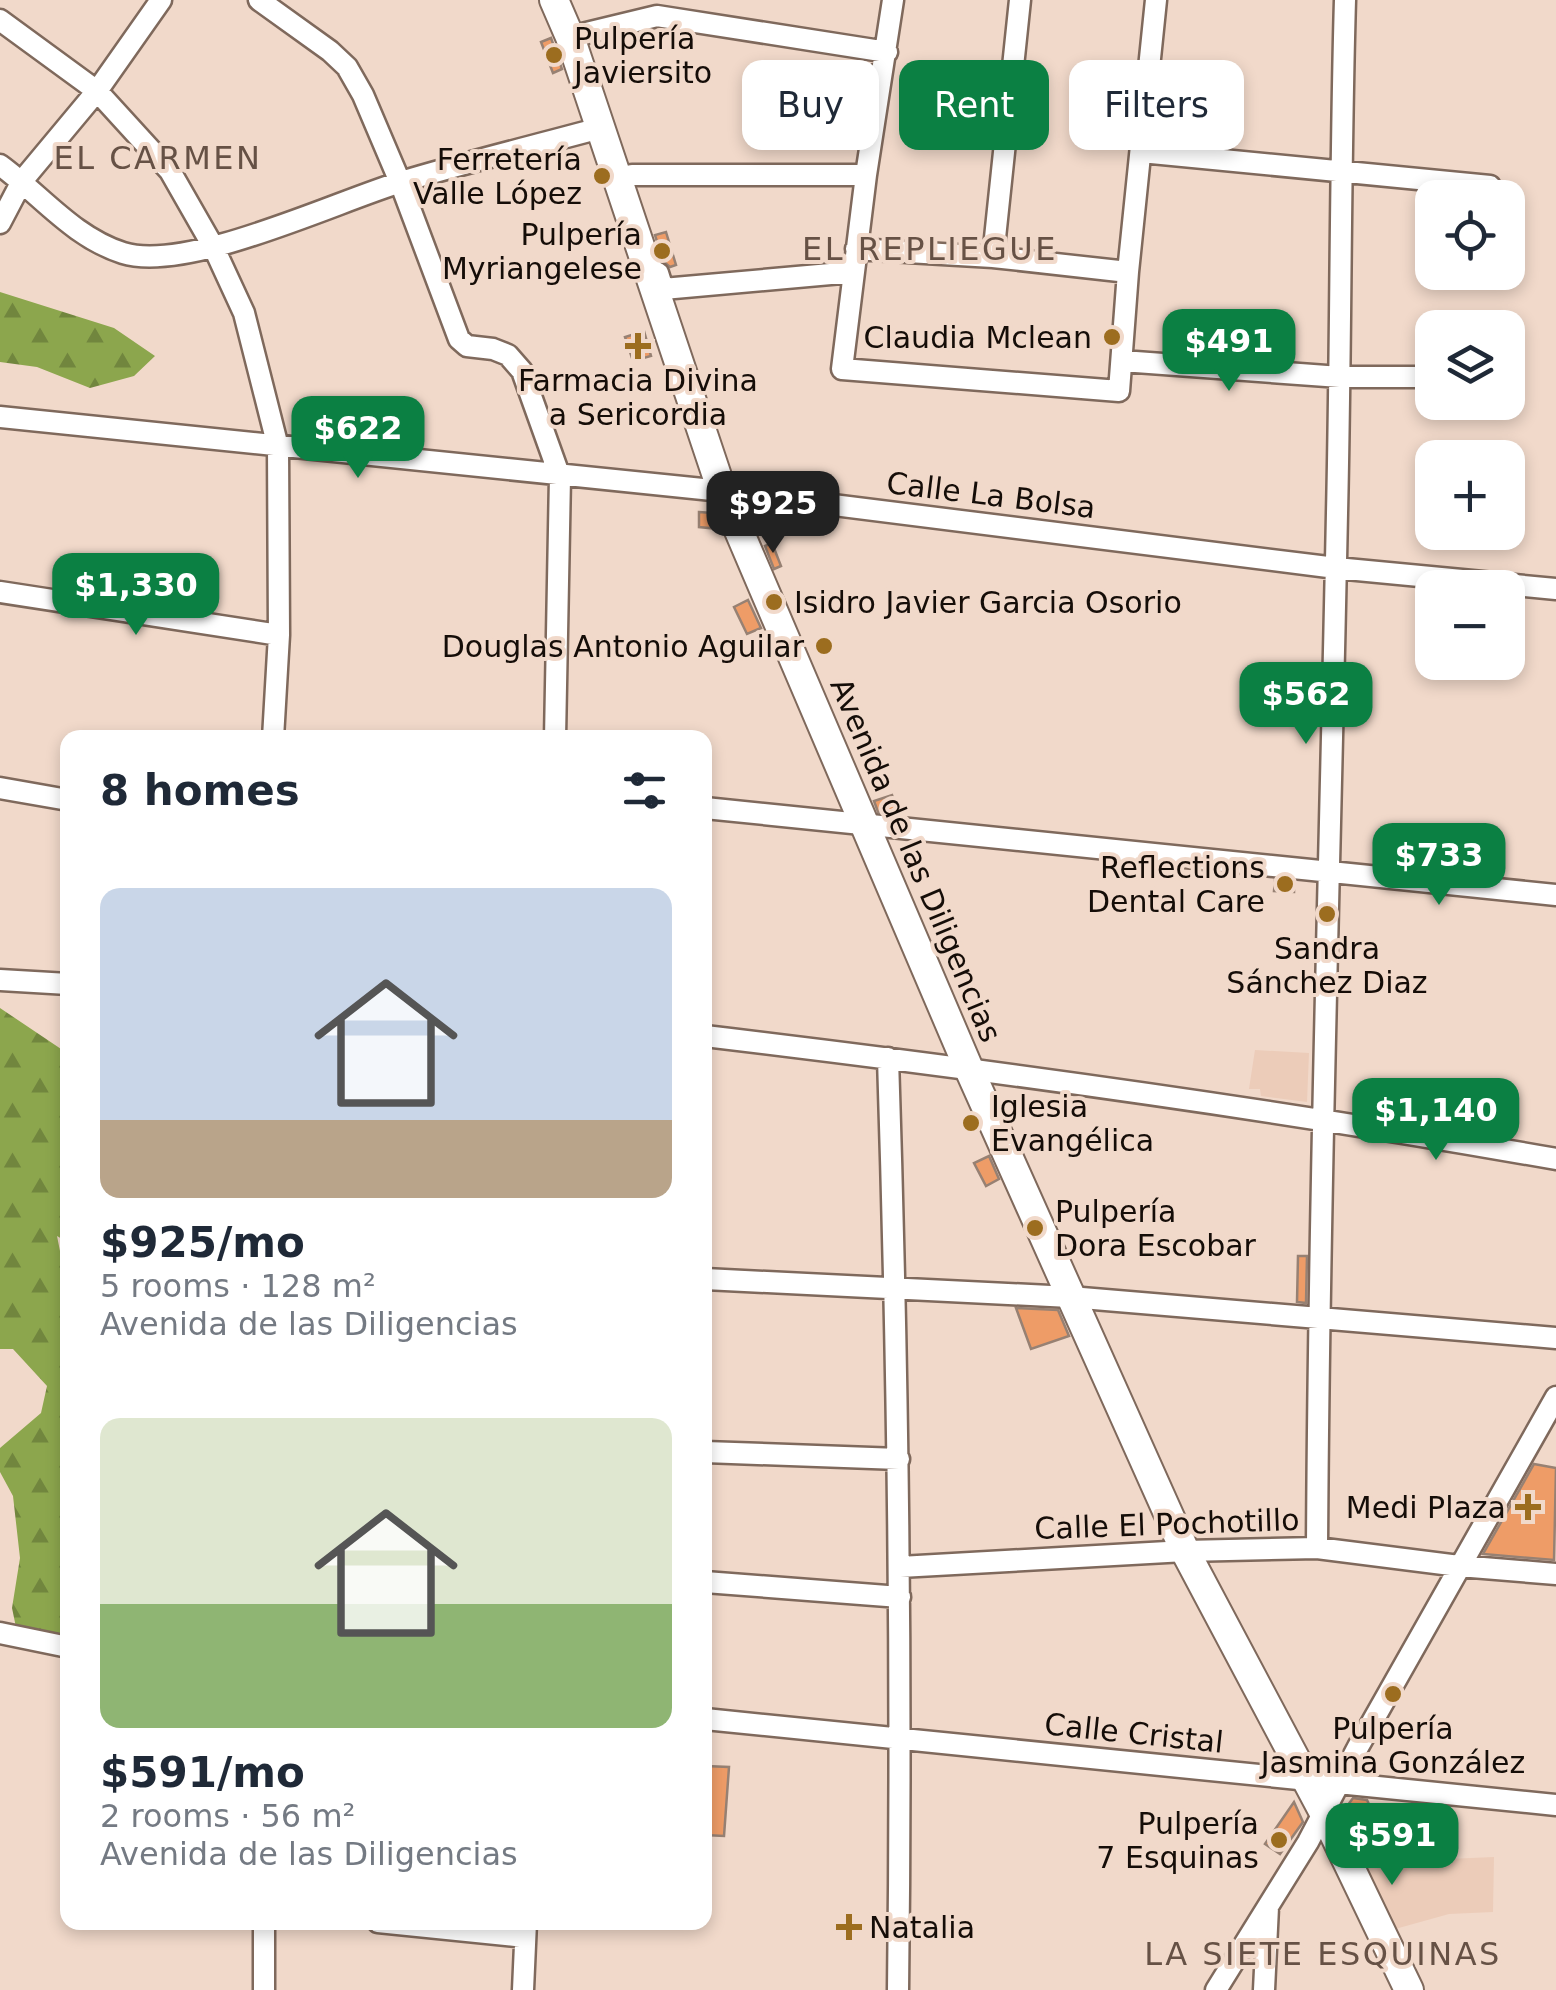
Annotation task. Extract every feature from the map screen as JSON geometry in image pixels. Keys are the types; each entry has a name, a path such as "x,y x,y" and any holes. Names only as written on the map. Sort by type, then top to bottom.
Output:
{"street":[{"path":"0,223 22,182 97,90 160,0"},
{"path":"258,0 330,51 346,67 400,182 459,340 468,346 508,355 522,371 560,477 555,730"},
{"name":"Avenida de las Diligencias","path":"554,0 600,128 624,177 722,491 969,1069 1184,1550 1323,1810 1409,1990"},
{"path":"892,0 842,369 1119,391 1156,0"},
{"path":"993,257 1020,0"},
{"path":"1317,1548 1318,1316 1345,0"},
{"path":"570,37 656,16 887,52"},
{"path":"0,20 97,90 170,171 214,248 244,312 278,447 279,635 273,730"},
{"path":"595,79 624,177 866,175"},
{"path":"0,164 66,222 94,240 126,254 158,256 214,248 400,182 600,128"},
{"path":"1141,152 1421,180"},
{"path":"636,204 663,290 853,272"},
{"path":"856,248 993,257 1128,272"},
{"path":"1122,361 1340,377 1415,377"},
{"name":"Calle La Bolsa","path":"0,417 722,491 1336,568 1556,589"},
{"path":"0,592 279,635"},
{"path":"0,788 60,799"},
{"path":"712,809 1556,895"},
{"path":"0,980 60,984"},
{"path":"712,1037 1324,1118 1556,1158"},
{"path":"888,1058 899,1459 898,1990"},
{"path":"712,1279 1070,1297 1556,1338"},
{"path":"1216,1990 1308,1842 1556,1398"},
{"path":"712,1452 899,1459"},
{"name":"Calle El Pochotillo","path":"900,1567 1184,1550 1317,1548 1556,1574"},
{"path":"712,1583 900,1596"},
{"path":"0,1633 60,1645"},
{"name":"Calle Cristal","path":"712,1720 1556,1806"},
{"path":"1264,1990 1268,1905"},
{"path":"264,1930 264,1990"},
{"path":"523,1990 526,1930"}],"shaded area":[{"path":"1255,1050 1309,1053 1307,1102 1261,1096 1260,1089 1249,1089"},
{"path":"1494,1857 1493,1912 1449,1914 1388,1931 1356,1863"}],"green space":[{"path":"0,292 114,328 155,356 134,376 90,388 37,367 0,362"},
{"path":"0,1008 60,1048 60,1646 18,1637 12,1608 20,1558 13,1496 0,1472 0,1448 41,1413 47,1386 13,1349 0,1349"}],"building":[{"name":"Pulpería Javiersito","path":"551,38 562,69 553,73 541,42"},
{"path":"666,232 676,265 670,267 663,261 655,235"},
{"name":"Farmacia Divina a Sericordia","path":"644,331 651,356 633,361 625,337"},
{"path":"699,512 712,513 719,529 699,527"},
{"path":"772,543 781,566 774,569 765,546"},
{"path":"748,600 761,628 747,634 734,607"},
{"path":"892,795 898,814 878,812 874,801"},
{"name":"Reflections Dental Care","path":"1275,880 1294,882 1294,892 1274,891"},
{"path":"989,1156 999,1179 986,1186 974,1163"},
{"path":"1298,1256 1307,1256 1306,1303 1297,1302"},
{"path":"1016,1308 1058,1310 1069,1336 1031,1349"},
{"name":"Medi Plaza","path":"1534,1464 1556,1468 1554,1560 1483,1554"},
{"path":"712,1766 729,1767 724,1836 712,1835"},
{"path":"1353,1798 1367,1800 1387,1844 1364,1854 1345,1809"},
{"path":"1294,1802 1303,1822 1280,1854 1265,1844"}],"place":[{"name":"Pulpería Javiersito","path":"554,55"},
{"name":"Ferretería Valle López","path":"602,176"},
{"name":"Pulpería Myriangelese","path":"662,251"},
{"name":"Claudia Mclean","path":"1112,337"},
{"name":"Farmacia Divina a Sericordia","path":"638,346"},
{"name":"Isidro Javier Garcia Osorio","path":"774,602"},
{"name":"Douglas Antonio Aguilar","path":"824,646"},
{"name":"Reflections Dental Care","path":"1285,884"},
{"name":"Sandra Sánchez Diaz","path":"1327,914"},
{"name":"Iglesia Evangélica","path":"971,1123"},
{"name":"Pulpería Dora Escobar","path":"1035,1228"},
{"name":"Medi Plaza","path":"1528,1507"},
{"name":"Pulpería Jasmina González","path":"1393,1694"},
{"name":"Pulpería 7 Esquinas","path":"1279,1840"},
{"name":"Natalia","path":"849,1927"}],"district":[{"name":"EL CARMEN","path":"158,158"},
{"name":"EL REPLIEGUE","path":"930,249"},
{"name":"LA SIETE ESQUINAS","path":"1323,1954"}]}
